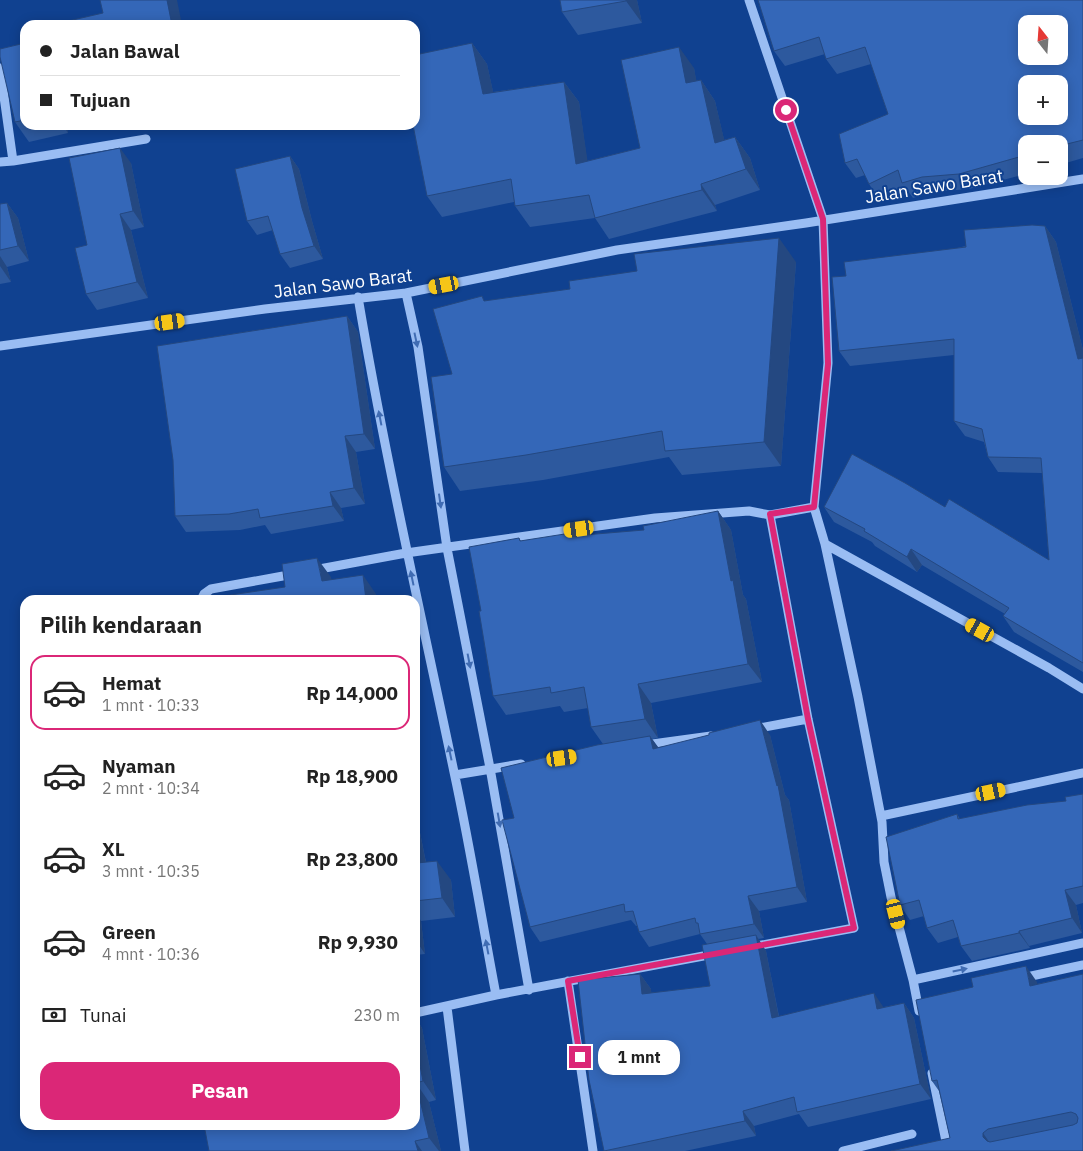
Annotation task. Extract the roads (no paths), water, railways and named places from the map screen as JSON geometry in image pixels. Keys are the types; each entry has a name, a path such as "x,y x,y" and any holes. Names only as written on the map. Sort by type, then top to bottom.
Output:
{"street":[{"path":"749,0 821,220 828,364 814,507 825,544 858,698 881,816 884,862 891,897 913,980 921,1001 920,1017"},
{"path":"0,68 13,161"},
{"path":"0,162 146,139"},
{"name":"Jalan Sawo Barat","path":"0,346 406,292 617,250 806,223 1083,178"},
{"path":"406,292 418,347 447,548 490,768 529,990"},
{"path":"358,297 368,359 415,595"},
{"path":"309,571 406,553 655,518 749,511 770,514 814,507"},
{"path":"740,949 854,928 808,719 770,514"},
{"path":"825,544 1049,668 1083,689"},
{"path":"204,595 211,589 299,573"},
{"path":"420,617 454,774 496,995"},
{"path":"747,730 808,719"},
{"path":"632,747 722,734"},
{"path":"454,774 528,763"},
{"path":"881,816 1083,773"},
{"path":"913,980 1083,943"},
{"path":"420,1012 496,995 720,953"},
{"path":"1011,980 1083,965"},
{"path":"568,981 593,1151"},
{"path":"447,1007 465,1151"},
{"path":"930,1059 948,1151"},
{"path":"843,1151 912,1134"}]}
